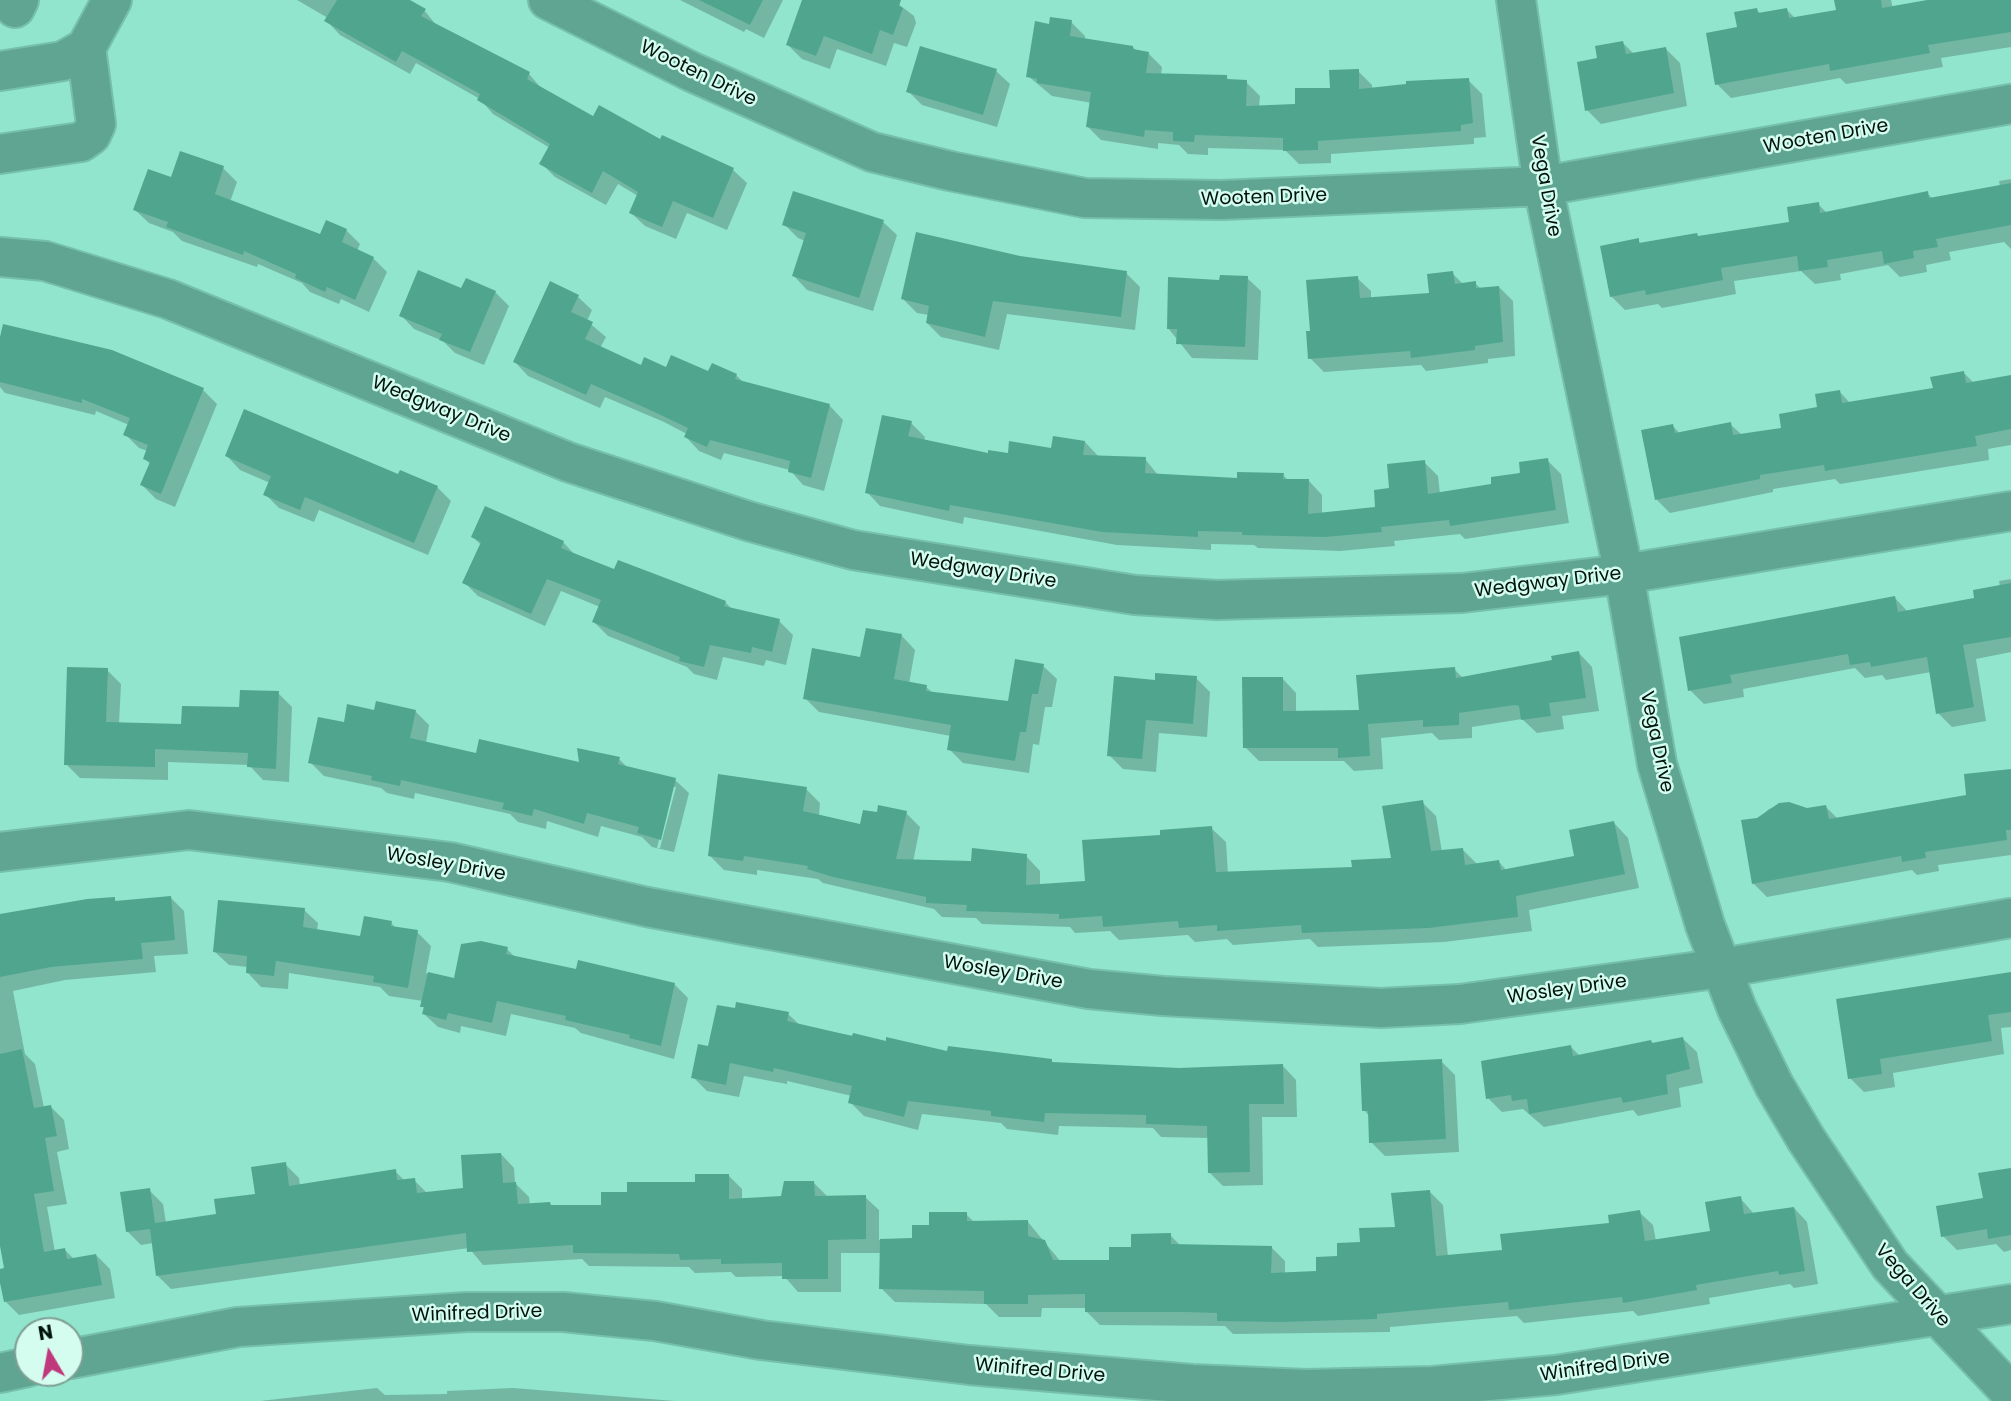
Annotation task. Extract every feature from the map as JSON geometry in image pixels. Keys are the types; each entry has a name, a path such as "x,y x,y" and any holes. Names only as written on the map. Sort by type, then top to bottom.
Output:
{"street":[{"path":"0,71 63,61 86,48 96,34 112,0"},
{"name":"Wooten Drive","path":"548,0 692,72 872,152 950,172 1085,198 1222,200 1543,186 2011,104"},
{"name":"Vega Drive","path":"1516,0 1543,186 1624,574 1657,764 1705,925 1737,1009 1774,1085 1806,1139 1890,1265 2011,1393"},
{"path":"0,155 81,142 91,135 96,124 86,48"},
{"name":"Wedgway Drive","path":"0,257 46,261 168,299 568,462 748,520 852,550 1135,595 1217,600 1462,593 1624,574 2011,511"},
{"name":"Wosley Drive","path":"0,852 189,830 450,862 674,912 1089,989 1163,996 1381,1008 1460,1004 1722,968 2011,918"},
{"name":"Winifred Drive","path":"84,1356 238,1327 467,1312 563,1312 655,1321 761,1340 1192,1393 1474,1383 1556,1375 2011,1304"}],"building":[{"path":"337,0 410,0 426,9 421,16 530,72 527,79 593,116 599,105 660,139 662,135 734,168 713,218 673,201 662,227 629,213 638,192 603,171 592,193 539,164 550,144 477,100 480,94 402,51 396,62 324,21"},
{"path":"699,0 763,0 750,25"},
{"path":"802,0 901,0 899,6 903,8 893,35 880,30 872,54 824,36 816,56 786,45"},
{"path":"1834,0 1881,0 1882,8 1927,0 2011,0 2011,32 1928,45 1930,53 1830,71 1829,64 1715,85 1706,33 1737,27 1734,12 1757,8 1758,13 1787,8 1789,18 1836,10"},
{"path":"1050,17 1072,20 1070,36 1133,46 1133,49 1149,52 1146,73 1227,75 1227,79 1247,80 1246,106 1295,104 1295,88 1330,88 1329,70 1359,69 1359,89 1406,84 1406,81 1469,78 1473,123 1461,125 1461,131 1318,141 1318,150 1283,151 1283,138 1195,135 1194,142 1173,141 1173,132 1145,130 1144,137 1086,127 1091,92 1037,83 1037,79 1026,77 1035,21 1049,24"},
{"path":"1623,41 1626,54 1666,47 1674,93 1585,111 1577,62 1597,58 1595,46"},
{"path":"920,46 997,69 983,115 906,92"},
{"path":"180,151 224,166 215,194 320,234 326,220 347,229 342,242 374,257 355,300 327,287 325,292 295,278 296,274 244,251 243,255 166,227 168,222 133,210 148,169 171,177"},
{"path":"2011,183 2011,225 1936,239 1938,247 1913,251 1914,258 1884,264 1882,251 1827,260 1828,267 1799,271 1797,256 1721,268 1723,280 1646,295 1645,290 1610,297 1600,246 1639,238 1639,243 1789,222 1787,207 1819,202 1820,213 1928,191 1929,198"},
{"path":"793,191 884,220 859,298 792,276 806,233 782,225"},
{"path":"916,232 1020,256 1127,271 1121,317 993,301 985,337 926,323 929,306 901,299"},
{"path":"418,270 461,288 466,278 496,291 470,352 439,340 442,334 399,316"},
{"path":"1453,271 1455,284 1476,281 1476,288 1499,286 1503,342 1475,346 1475,350 1411,358 1410,351 1308,359 1306,331 1310,331 1306,280 1358,276 1360,298 1429,293 1427,274"},
{"path":"1220,275 1248,276 1245,347 1176,344 1177,329 1167,329 1168,277 1219,280"},
{"path":"550,281 579,295 571,312 593,322 585,339 641,365 644,357 666,367 671,355 708,371 712,363 737,374 735,379 830,404 811,478 788,472 790,461 710,440 707,447 684,437 688,428 591,384 586,395 513,362"},
{"path":"3,324 112,350 204,388 161,494 140,485 150,462 143,459 148,445 123,435 130,418 82,399 82,403 0,382 0,337"},
{"path":"1964,371 1966,383 2011,375 2011,429 1975,436 1977,446 1825,471 1824,465 1760,475 1760,479 1655,500 1641,430 1673,424 1675,433 1731,422 1733,435 1781,428 1779,414 1817,407 1815,394 1840,390 1842,403 1933,388 1930,377"},
{"path":"244,409 398,474 400,470 438,486 414,543 305,497 300,510 263,495 271,476 225,456"},
{"path":"882,415 912,421 908,436 988,453 988,450 1008,453 1009,441 1051,448 1053,436 1085,441 1083,455 1146,457 1145,473 1237,478 1237,472 1284,473 1283,479 1309,479 1308,514 1375,507 1374,490 1389,488 1387,464 1425,460 1428,494 1491,484 1491,477 1520,473 1519,462 1548,458 1556,510 1450,526 1449,520 1381,527 1382,532 1325,537 1198,531 1198,537 1102,532 950,505 949,511 865,493"},
{"path":"485,506 564,541 561,548 614,569 618,560 726,601 724,606 780,619 772,652 752,647 751,653 710,645 704,667 679,661 680,657 592,622 601,600 547,579 531,614 462,583 481,542 471,537"},
{"path":"2011,583 2011,637 1963,645 1974,707 1936,714 1927,657 1871,667 1870,662 1850,665 1848,654 1730,675 1732,683 1688,691 1679,637 1895,596 1898,612 1974,598 1973,590"},
{"path":"866,628 902,634 894,679 927,685 926,691 1008,701 1015,659 1044,664 1038,694 1032,694 1026,732 1020,732 1015,761 947,750 951,725 803,699 812,648 860,657"},
{"path":"1579,651 1586,698 1549,703 1551,716 1521,720 1519,706 1515,705 1459,713 1459,725 1423,727 1423,720 1368,724 1370,756 1338,758 1338,748 1243,748 1242,677 1283,677 1283,711 1359,710 1356,675 1455,667 1456,678 1552,660 1551,656"},
{"path":"67,667 108,668 106,722 181,724 182,706 239,707 240,690 279,691 276,769 247,767 248,753 155,749 155,767 64,765"},
{"path":"1155,673 1197,676 1193,724 1146,720 1142,759 1107,756 1114,676 1155,680"},
{"path":"376,701 416,710 410,738 476,753 479,739 579,762 577,748 620,757 618,764 676,778 661,840 637,833 639,827 587,813 584,824 534,809 532,816 502,809 504,803 401,780 400,786 371,780 372,776 308,763 318,717 344,722 347,704 374,710"},
{"path":"2011,769 2011,830 2006,830 2007,840 1925,852 1926,858 1902,862 1901,856 1752,884 1741,820 1757,818 1779,803 1789,802 1807,808 1826,805 1829,819 1966,795 1964,774"},
{"path":"718,774 807,787 803,811 860,824 863,810 877,812 878,805 907,811 896,859 971,861 972,848 1027,854 1026,885 1085,881 1082,840 1160,835 1160,830 1212,826 1216,872 1352,867 1351,860 1391,858 1382,806 1423,800 1431,851 1463,848 1465,865 1499,860 1501,870 1574,856 1569,830 1614,821 1625,874 1516,896 1518,917 1429,928 1302,933 1301,925 1217,931 1217,925 1179,928 1178,921 1103,927 1102,916 1059,919 1059,914 966,911 967,905 926,903 926,897 833,877 807,869 808,866 744,856 743,861 708,856"},
{"path":"171,896 175,940 141,943 143,959 51,967 0,977 0,914 87,899 115,897 115,901"},
{"path":"218,900 305,908 303,927 360,936 364,916 392,921 391,926 418,930 408,988 373,982 374,976 276,961 274,976 246,973 247,956 213,952"},
{"path":"481,941 508,947 506,954 576,969 578,960 675,983 661,1046 629,1038 630,1035 565,1020 566,1016 497,1001 492,1023 448,1013 446,1020 422,1014 424,1007 420,1007 428,972 454,978 461,944"},
{"path":"2011,972 2011,1012 1988,1015 1992,1041 1880,1059 1882,1074 1848,1079 1836,999"},
{"path":"736,1002 789,1012 787,1021 852,1036 853,1033 886,1041 886,1037 947,1051 948,1046 1052,1059 1052,1062 1179,1068 1283,1064 1284,1104 1249,1104 1250,1172 1208,1173 1207,1126 1146,1124 1146,1115 1045,1113 1044,1122 991,1116 991,1111 908,1101 904,1117 848,1103 852,1086 774,1068 773,1072 730,1063 726,1085 691,1078 698,1044 708,1046 717,1005 735,1008"},
{"path":"1683,1037 1690,1069 1666,1075 1668,1094 1623,1103 1621,1097 1529,1114 1527,1099 1512,1101 1511,1095 1486,1099 1481,1061 1571,1045 1573,1056 1651,1040 1652,1043"},
{"path":"22,1049 34,1108 51,1105 57,1136 45,1138 54,1191 34,1194 44,1252 65,1248 67,1259 96,1254 102,1285 4,1302 0,1283 0,1269 4,1268 0,1246 0,1054"},
{"path":"1442,1059 1446,1139 1369,1143 1368,1111 1362,1111 1360,1063"},
{"path":"501,1153 503,1183 516,1182 518,1204 550,1202 551,1205 601,1205 601,1192 627,1192 627,1182 695,1182 695,1174 729,1174 729,1199 781,1196 784,1181 814,1181 815,1196 866,1195 866,1239 828,1240 828,1279 782,1279 782,1263 721,1264 721,1259 680,1260 679,1254 573,1253 573,1245 467,1252 466,1233 156,1276 150,1229 126,1232 120,1192 150,1188 155,1223 216,1214 214,1199 255,1194 251,1167 286,1162 289,1186 396,1169 397,1180 415,1178 417,1193 463,1188 461,1155"},
{"path":"2011,1168 2011,1235 1988,1239 1987,1229 1941,1237 1936,1206 1983,1198 1978,1173"},
{"path":"1430,1190 1436,1256 1502,1250 1500,1234 1609,1223 1608,1215 1640,1210 1645,1241 1710,1231 1705,1202 1741,1196 1744,1214 1794,1207 1805,1271 1779,1275 1778,1271 1696,1285 1697,1290 1623,1303 1622,1297 1509,1310 1508,1302 1377,1314 1377,1319 1282,1322 1217,1321 1217,1313 1085,1312 1085,1294 1028,1295 1028,1304 984,1304 984,1291 879,1289 880,1239 912,1238 912,1225 929,1225 929,1212 967,1212 967,1221 1028,1220 1028,1236 1045,1240 1053,1260 1109,1260 1109,1247 1131,1247 1131,1234 1171,1233 1171,1244 1272,1246 1271,1273 1316,1271 1316,1257 1337,1256 1337,1243 1360,1242 1359,1228 1395,1227 1391,1193"}]}
